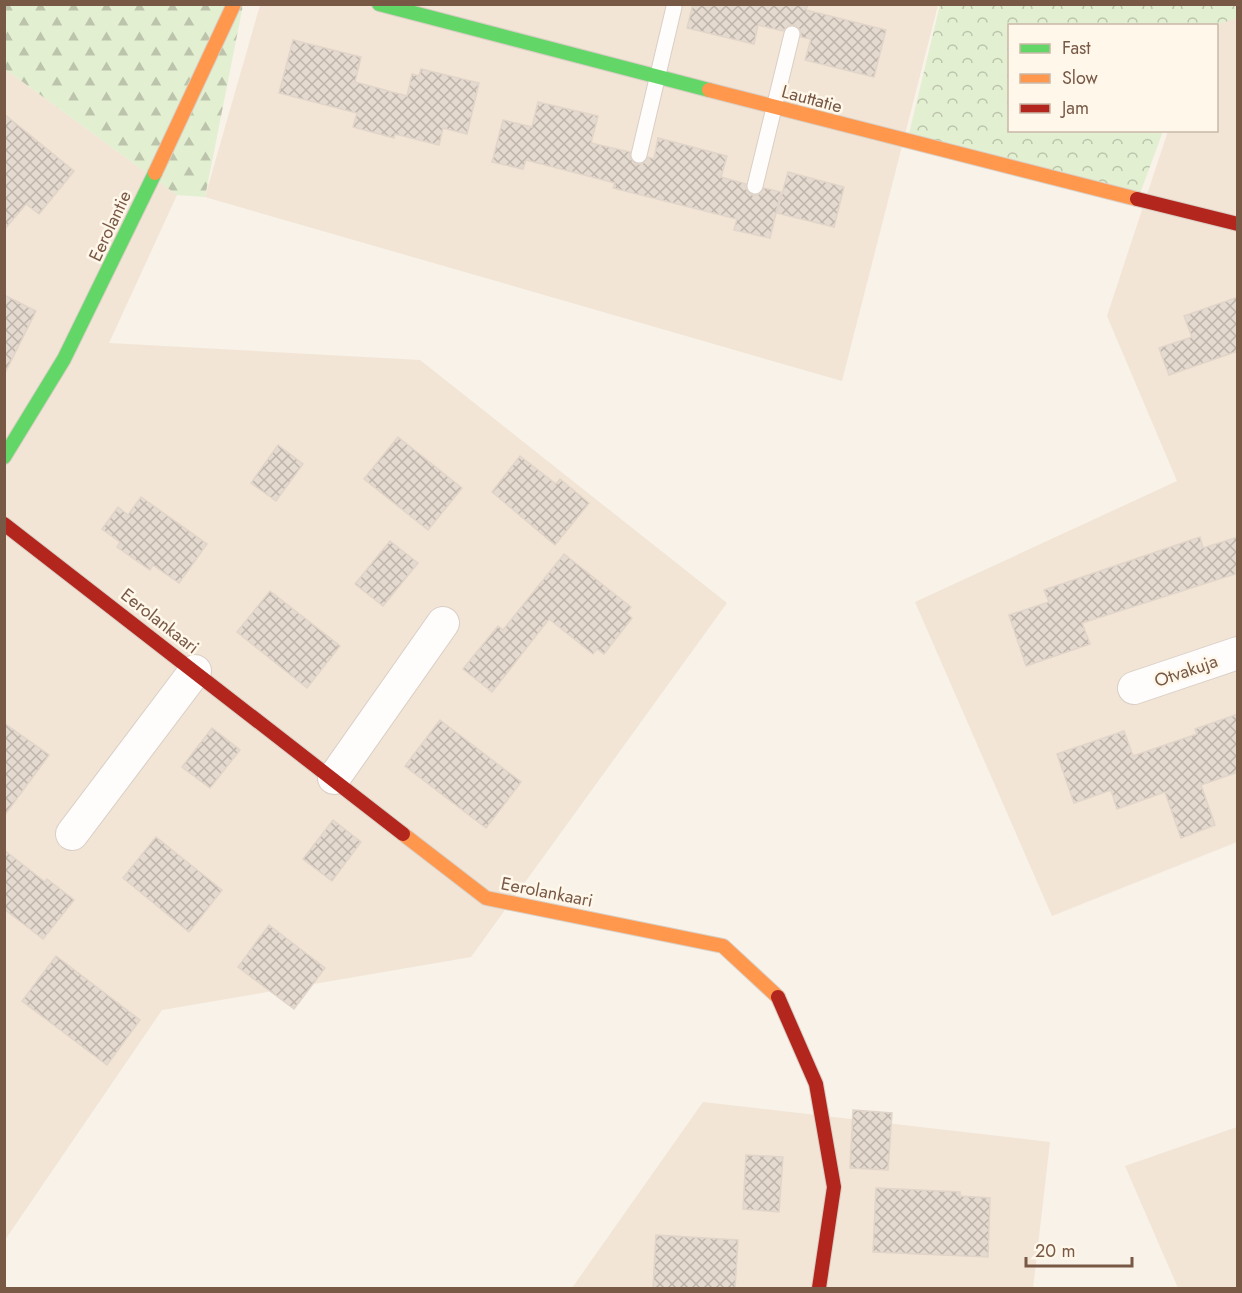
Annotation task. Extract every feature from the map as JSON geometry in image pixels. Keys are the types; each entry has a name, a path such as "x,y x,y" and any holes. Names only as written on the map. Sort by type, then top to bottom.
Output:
{"street":[{"name":"Eerolantie","path":"4,457 64,359 86,317 234,4"},
{"name":"Lauttatie","path":"379,4 775,108 1238,224"},
{"name":"Eerolankaari","path":"4,524 486,898 723,946 780,999 816,1084 834,1187 819,1288"},
{"path":"334,778 443,623"},
{"name":"Otvakuja","path":"1134,688 1238,653"},
{"path":"72,834 195,671"}],"lane":[{"path":"639,155 674,7"},
{"path":"755,186 792,34"}],"shaded area":[{"path":"260,5 938,5 842,381 205,197"},
{"path":"1237,16 1237,842 1052,916 915,602 1177,481 1107,316 1168,132 1218,132 1217,24"},
{"path":"5,69 177,195 109,343 420,360 727,603 471,957 162,1010 5,1240"},
{"path":"703,1102 1050,1142 1033,1288 572,1288"},
{"path":"1237,1127 1237,1288 1178,1288 1125,1166"}],"green space":[{"path":"5,5 243,5 205,197 177,195 5,69"},
{"path":"940,5 1237,5 1237,18 1218,24 1008,24 1008,132 1163,132 1138,199 907,142"}],"building":[{"path":"693,4 808,4 806,10 886,30 874,77 805,60 811,39 801,37 801,31 795,25 789,25 783,31 758,25 754,44 687,28"},
{"path":"293,40 361,57 355,82 407,96 412,74 419,76 421,69 479,83 467,134 443,128 439,145 395,134 394,138 353,127 357,113 279,93"},
{"path":"538,102 598,116 591,143 630,152 630,158 636,164 642,164 648,157 654,159 658,138 727,156 721,177 746,184 746,189 752,195 758,195 764,188 781,192 770,238 734,230 737,219 613,188 615,183 526,160 523,169 492,162 503,120 532,127"},
{"path":"4,114 74,171 39,214 26,204 4,230"},
{"path":"788,172 844,187 834,227 777,213"},
{"path":"4,295 36,311 4,375"},
{"path":"1238,297 1238,351 1169,375 1159,348 1192,337 1184,316"},
{"path":"398,437 462,488 428,530 364,479"},
{"path":"278,445 303,464 276,501 251,483"},
{"path":"520,456 556,484 560,479 589,503 555,545 492,492"},
{"path":"141,497 207,544 179,583 153,565 150,570 117,547 120,542 102,529 118,507 128,515"},
{"path":"1200,537 1203,548 1238,537 1238,573 1082,623 1090,644 1026,666 1009,615 1049,602 1044,590"},
{"path":"390,541 418,563 383,606 355,584"},
{"path":"564,554 631,607 626,613 632,618 604,654 597,649 593,654 549,619 492,692 463,669 498,626 503,630"},
{"path":"270,591 340,646 307,688 237,632"},
{"path":"1238,714 1238,772 1201,785 1215,825 1181,838 1165,792 1117,809 1111,790 1074,803 1057,754 1124,731 1133,756 1197,734 1195,729"},
{"path":"440,720 521,782 486,828 405,766"},
{"path":"4,723 49,755 4,816"},
{"path":"212,728 240,750 210,788 182,767"},
{"path":"333,820 361,842 332,881 303,859"},
{"path":"156,837 222,890 189,932 123,878"},
{"path":"4,850 45,882 47,879 74,900 43,939 4,909"},
{"path":"269,925 325,968 294,1009 238,967"},
{"path":"56,956 140,1020 107,1065 22,1001"},
{"path":"853,1110 892,1113 888,1170 850,1168"},
{"path":"746,1155 783,1157 779,1212 743,1209"},
{"path":"876,1188 960,1192 960,1196 990,1198 988,1257 873,1252"},
{"path":"656,1235 738,1240 735,1288 653,1288"}],"traffic: fast":[{"path":"379,4 709,90"},
{"path":"4,457 64,359 155,173"}],"traffic: slow":[{"path":"155,173 234,4"},
{"path":"709,90 1137,199"},
{"path":"403,834 486,898 723,946 778,997"}],"traffic: jam":[{"path":"1137,199 1238,224"},
{"path":"4,524 403,834"},
{"path":"778,997 816,1084 834,1187 819,1288"}]}
